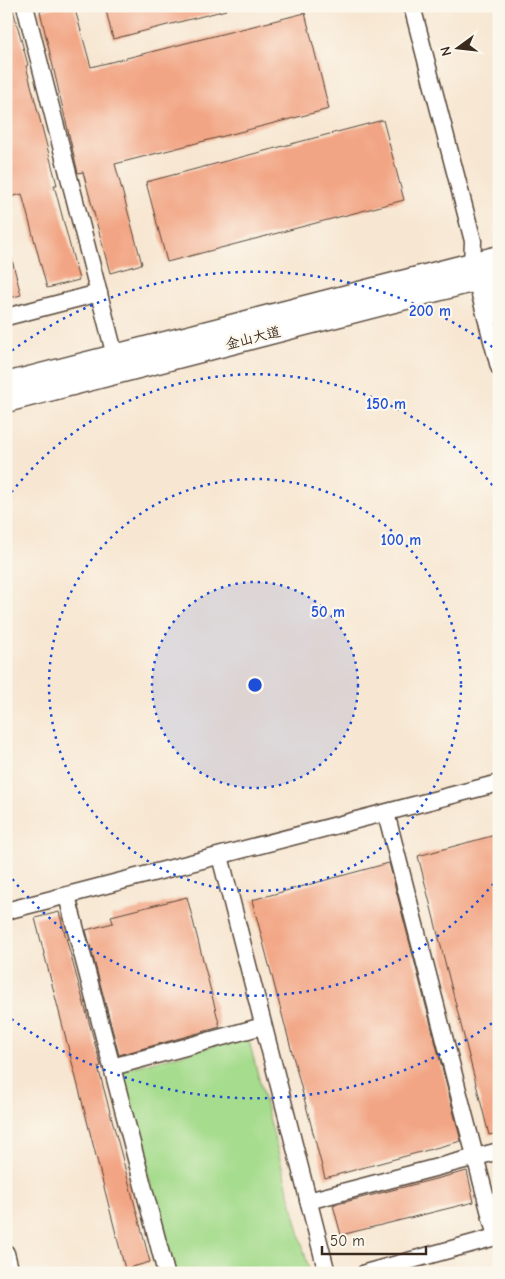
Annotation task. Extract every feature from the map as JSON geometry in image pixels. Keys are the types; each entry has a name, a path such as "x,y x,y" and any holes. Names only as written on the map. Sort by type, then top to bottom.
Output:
{"street":[{"path":"25,6 115,356"},
{"path":"412,6 472,241 487,269 499,316"},
{"path":"487,269 499,367"},
{"name":"金山大道","path":"6,384 115,356 487,269"},
{"name":"金山大道","path":"6,401 487,269"},
{"path":"6,317 99,293"},
{"path":"6,911 499,783"},
{"path":"366,1273 498,1237 386,813"},
{"path":"220,856 327,1273"},
{"path":"67,896 166,1273"},
{"path":"112,1067 263,1026"},
{"path":"308,1201 499,1151"},
{"path":"6,1253 11,1273"}],"green space":[{"path":"248,1037 309,1270 297,1273 174,1273 121,1070"}],"building":[{"path":"6,6 12,6 28,65 26,66 57,185 54,185 79,280 47,288 22,194 6,198"},
{"path":"59,6 74,6 91,67 305,13 329,109 115,164 142,264 110,273 83,172 78,173 40,11"},
{"path":"105,6 226,6 226,10 113,39"},
{"path":"383,120 404,200 167,262 146,182"},
{"path":"6,252 10,252 21,295 6,299"},
{"path":"499,834 499,1133 489,1135 418,856"},
{"path":"389,863 461,1141 325,1178 252,900"},
{"path":"187,897 220,1027 119,1055 86,930 113,923 111,916"},
{"path":"59,912 101,1066 98,1067 150,1262 125,1269 35,918"},
{"path":"467,1171 474,1202 341,1235 333,1205"}]}
